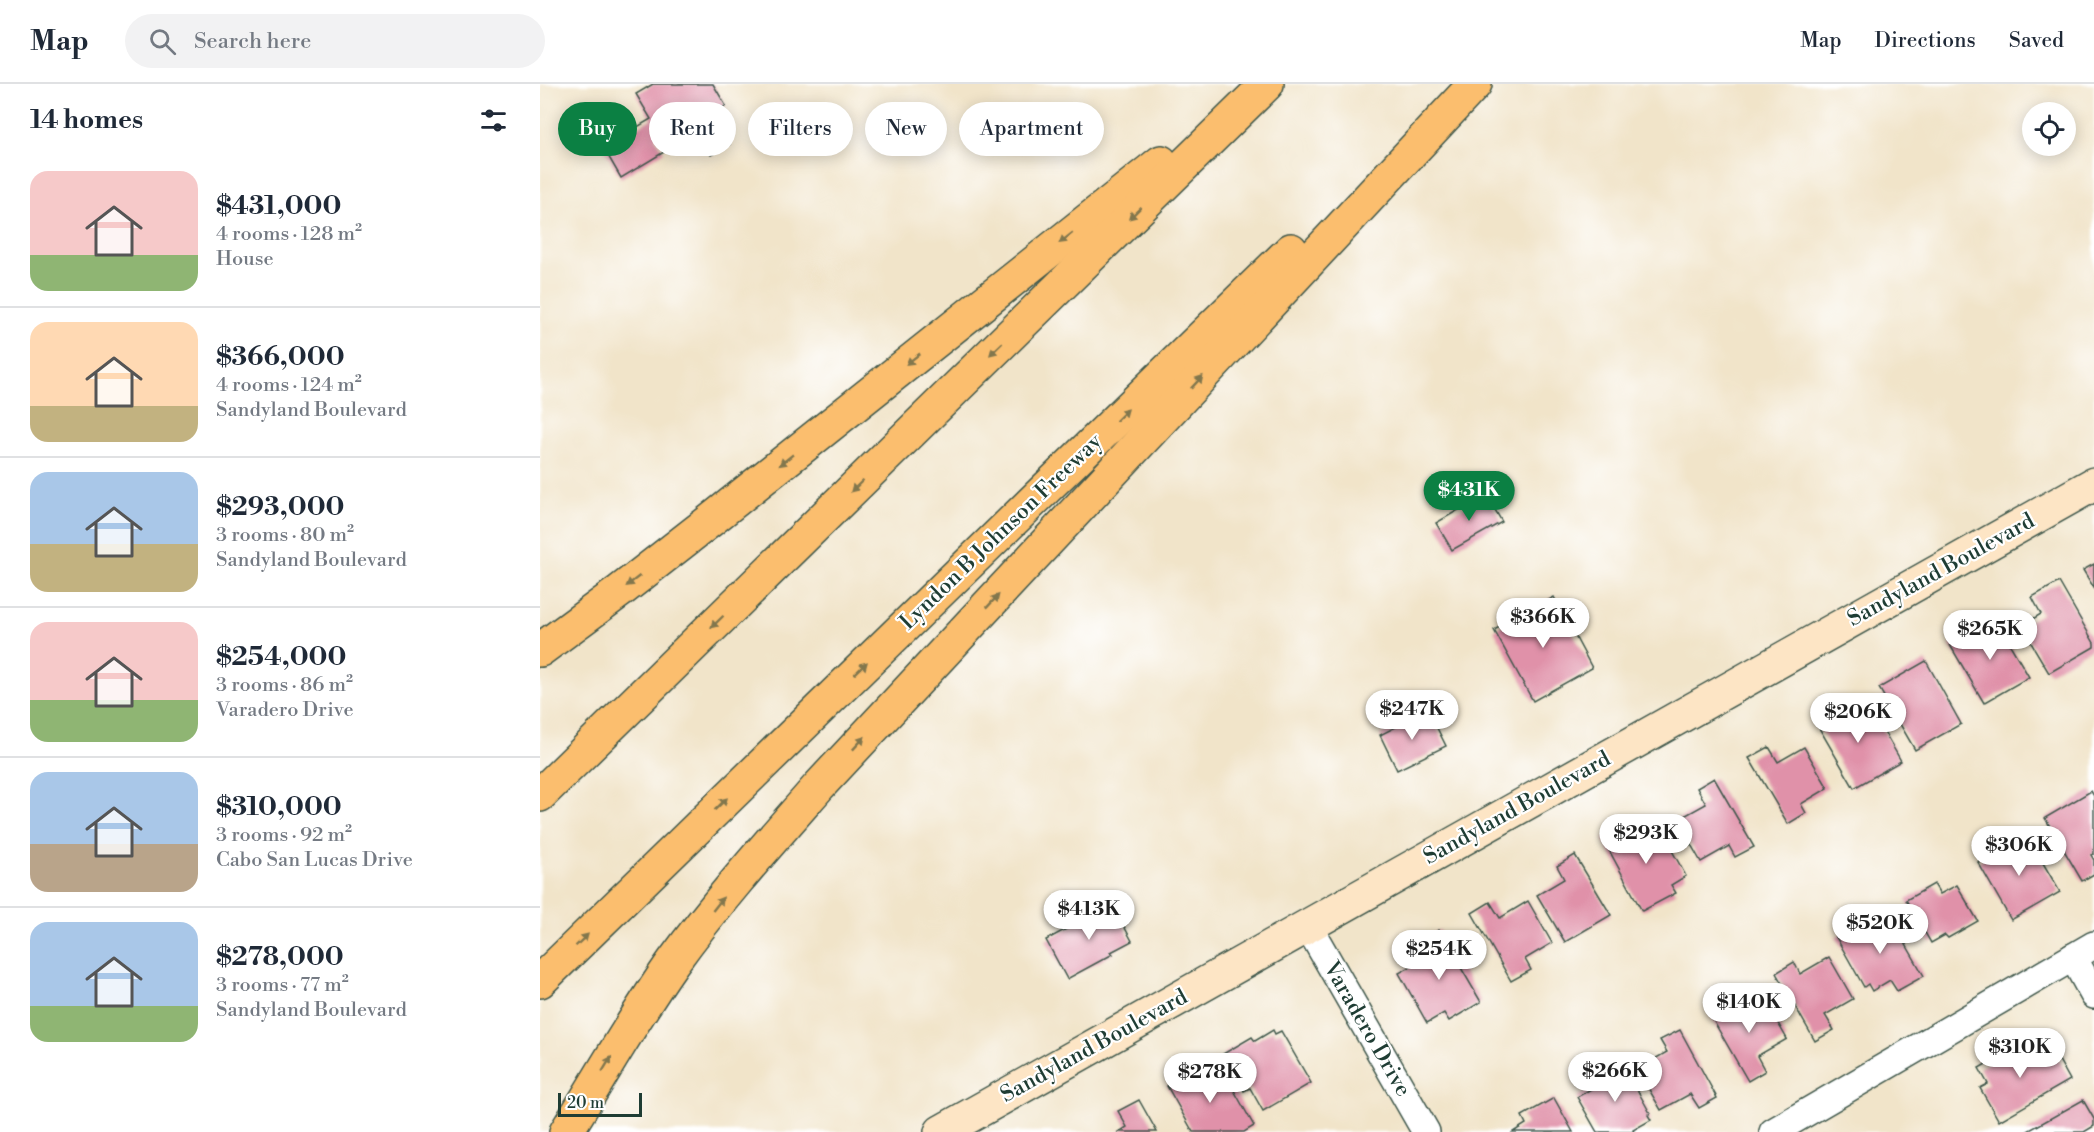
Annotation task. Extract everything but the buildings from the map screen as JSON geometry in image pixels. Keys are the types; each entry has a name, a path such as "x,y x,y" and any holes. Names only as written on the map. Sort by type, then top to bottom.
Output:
{"highway":[{"path":"540,650 693,534 1260,84"},
{"path":"540,795 1267,84"},
{"name":"Lyndon B Johnson Freeway","path":"540,981 1463,84"},
{"path":"569,1130 629,1028 674,962 750,866 819,786 1475,84"}],"street":[{"name":"Sandyland Boulevard","path":"941,1132 2094,484"},
{"name":"Varadero Drive","path":"1308,926 1426,1132"},
{"path":"1773,1132 2083,951 2094,995"}]}
